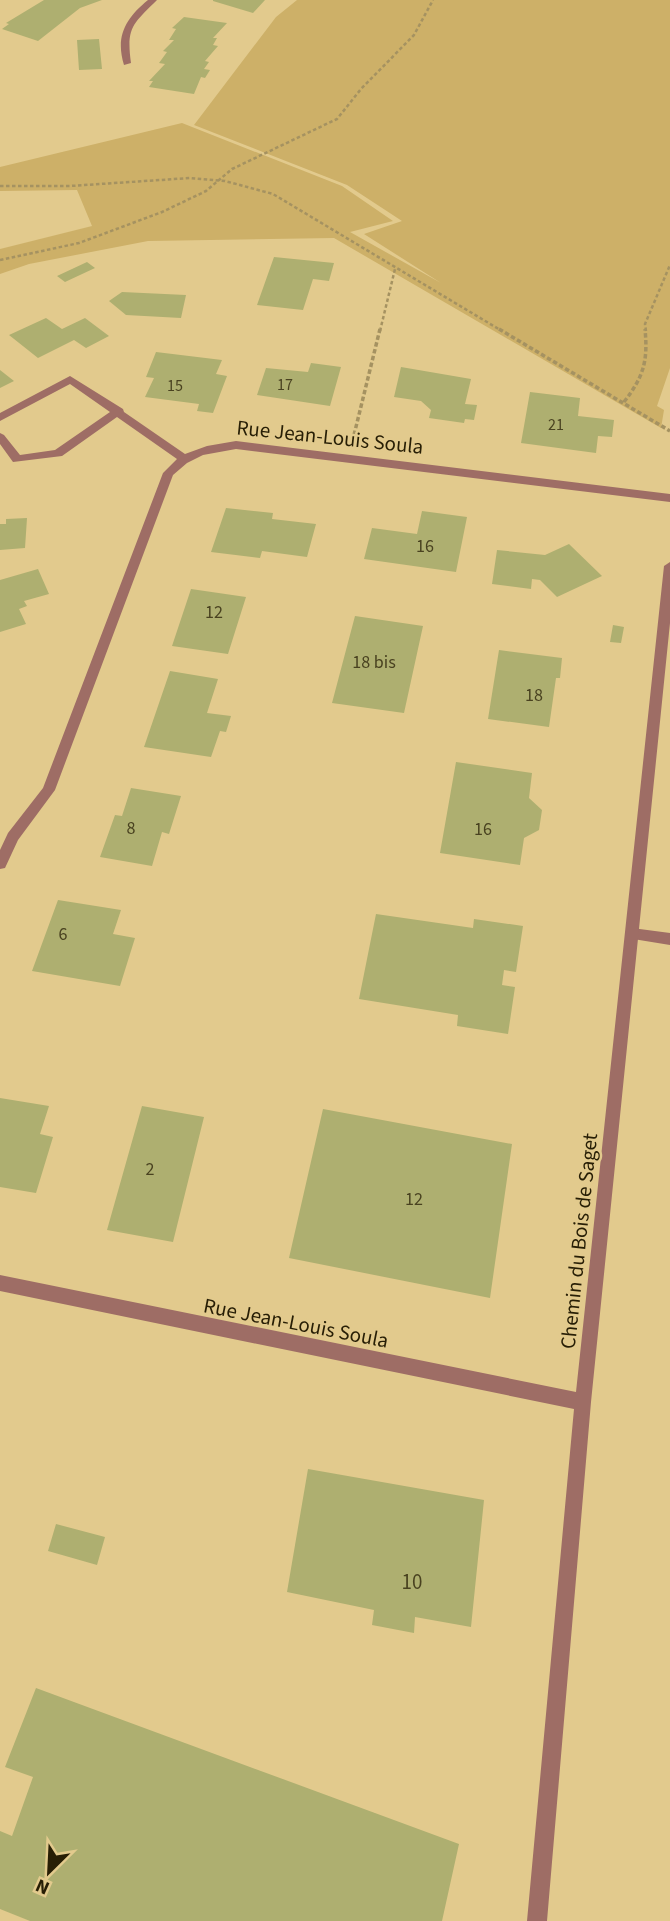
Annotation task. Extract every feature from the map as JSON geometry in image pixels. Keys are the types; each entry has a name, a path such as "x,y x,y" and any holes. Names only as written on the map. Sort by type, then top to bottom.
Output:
{"street":[{"path":"127,63 123,36 131,18 153,0"},
{"path":"0,418 70,379 183,458 168,473 49,790 13,837 0,864"},
{"path":"0,437 17,459 58,453 119,411"},
{"name":"Rue Jean-Louis Soula","path":"183,458 204,449 236,445 670,498"},
{"name":"Chemin du Bois de Saget","path":"537,1921 583,1402 670,566"},
{"path":"632,934 670,939"},
{"name":"Rue Jean-Louis Soula","path":"0,1283 583,1402"}],"path":[{"path":"0,260 78,243 161,212 225,181 232,169 337,119 414,35 433,0"},
{"path":"0,186 70,186 190,178 225,181 273,194 670,431"},
{"path":"624,402 637,386 648,357 645,324 670,265"},
{"path":"349,458 395,269"}],"shaded area":[{"path":"297,0 670,0 670,368 657,406 664,410 661,428 334,238 148,241 29,264 0,274 0,249 92,226 77,190 0,191 0,167 182,123 342,186 393,221 350,232 441,283 364,234 402,221 347,185 194,125 276,17"}],"building":[{"path":"44,0 102,0 80,8 38,41 2,29 9,24 6,23"},
{"path":"213,0 265,0 253,13 213,1"},
{"path":"184,17 227,23 213,38 217,38 213,45 218,46 205,61 209,62 204,69 210,70 205,78 201,77 194,94 149,87 153,81 149,81 165,64 159,63 167,52 163,51 174,40 169,40 176,29 172,28"},
{"path":"99,39 102,69 79,70 77,40"},
{"path":"274,257 334,263 329,281 313,279 303,310 257,305"},
{"path":"87,262 95,268 65,282 57,276"},
{"path":"122,292 186,295 181,318 126,315 109,301"},
{"path":"46,318 62,329 85,318 109,336 86,348 74,340 38,358 9,335"},
{"path":"156,352 222,360 216,374 227,376 213,413 197,411 199,404 145,397 154,378 146,377"},
{"path":"311,363 341,367 330,406 257,395 266,368 308,372"},
{"path":"401,367 471,379 465,404 477,405 474,420 465,419 464,423 429,418 431,410 421,401 394,397"},
{"path":"0,370 14,381 0,388"},
{"path":"530,392 580,398 578,416 614,420 612,437 598,436 596,453 521,443"},
{"path":"226,508 273,513 272,519 316,524 307,557 262,551 260,558 211,552"},
{"path":"422,511 467,517 456,572 364,559 372,528 417,534"},
{"path":"27,518 25,548 0,550 0,524 6,524 6,519"},
{"path":"569,544 602,576 557,597 540,580 532,579 531,589 492,584 497,550 545,555"},
{"path":"38,569 49,594 24,601 27,606 19,609 26,624 0,632 0,580"},
{"path":"191,589 246,597 228,654 172,646"},
{"path":"355,616 423,626 404,713 332,703"},
{"path":"613,625 624,627 621,643 610,642"},
{"path":"499,650 562,658 560,678 556,678 549,727 488,719"},
{"path":"170,671 218,679 207,713 231,716 226,732 220,731 211,757 144,747"},
{"path":"456,762 532,773 529,798 542,810 539,830 524,838 520,865 440,853"},
{"path":"131,788 181,796 169,834 162,832 152,866 100,857 115,815 122,816"},
{"path":"58,900 121,910 113,934 135,938 120,986 32,971"},
{"path":"376,914 473,928 474,919 523,926 516,972 504,970 502,985 515,987 508,1034 457,1026 458,1015 359,999"},
{"path":"0,1098 49,1106 40,1134 53,1137 36,1193 0,1187"},
{"path":"142,1106 204,1117 173,1242 107,1230"},
{"path":"323,1109 512,1144 490,1298 289,1258"},
{"path":"308,1469 484,1500 471,1627 415,1617 414,1633 372,1625 374,1610 287,1592"},
{"path":"56,1524 105,1537 97,1565 48,1551"},
{"path":"36,1688 459,1844 442,1921 30,1921 0,1909 0,1831 12,1836 33,1777 5,1767"}]}
